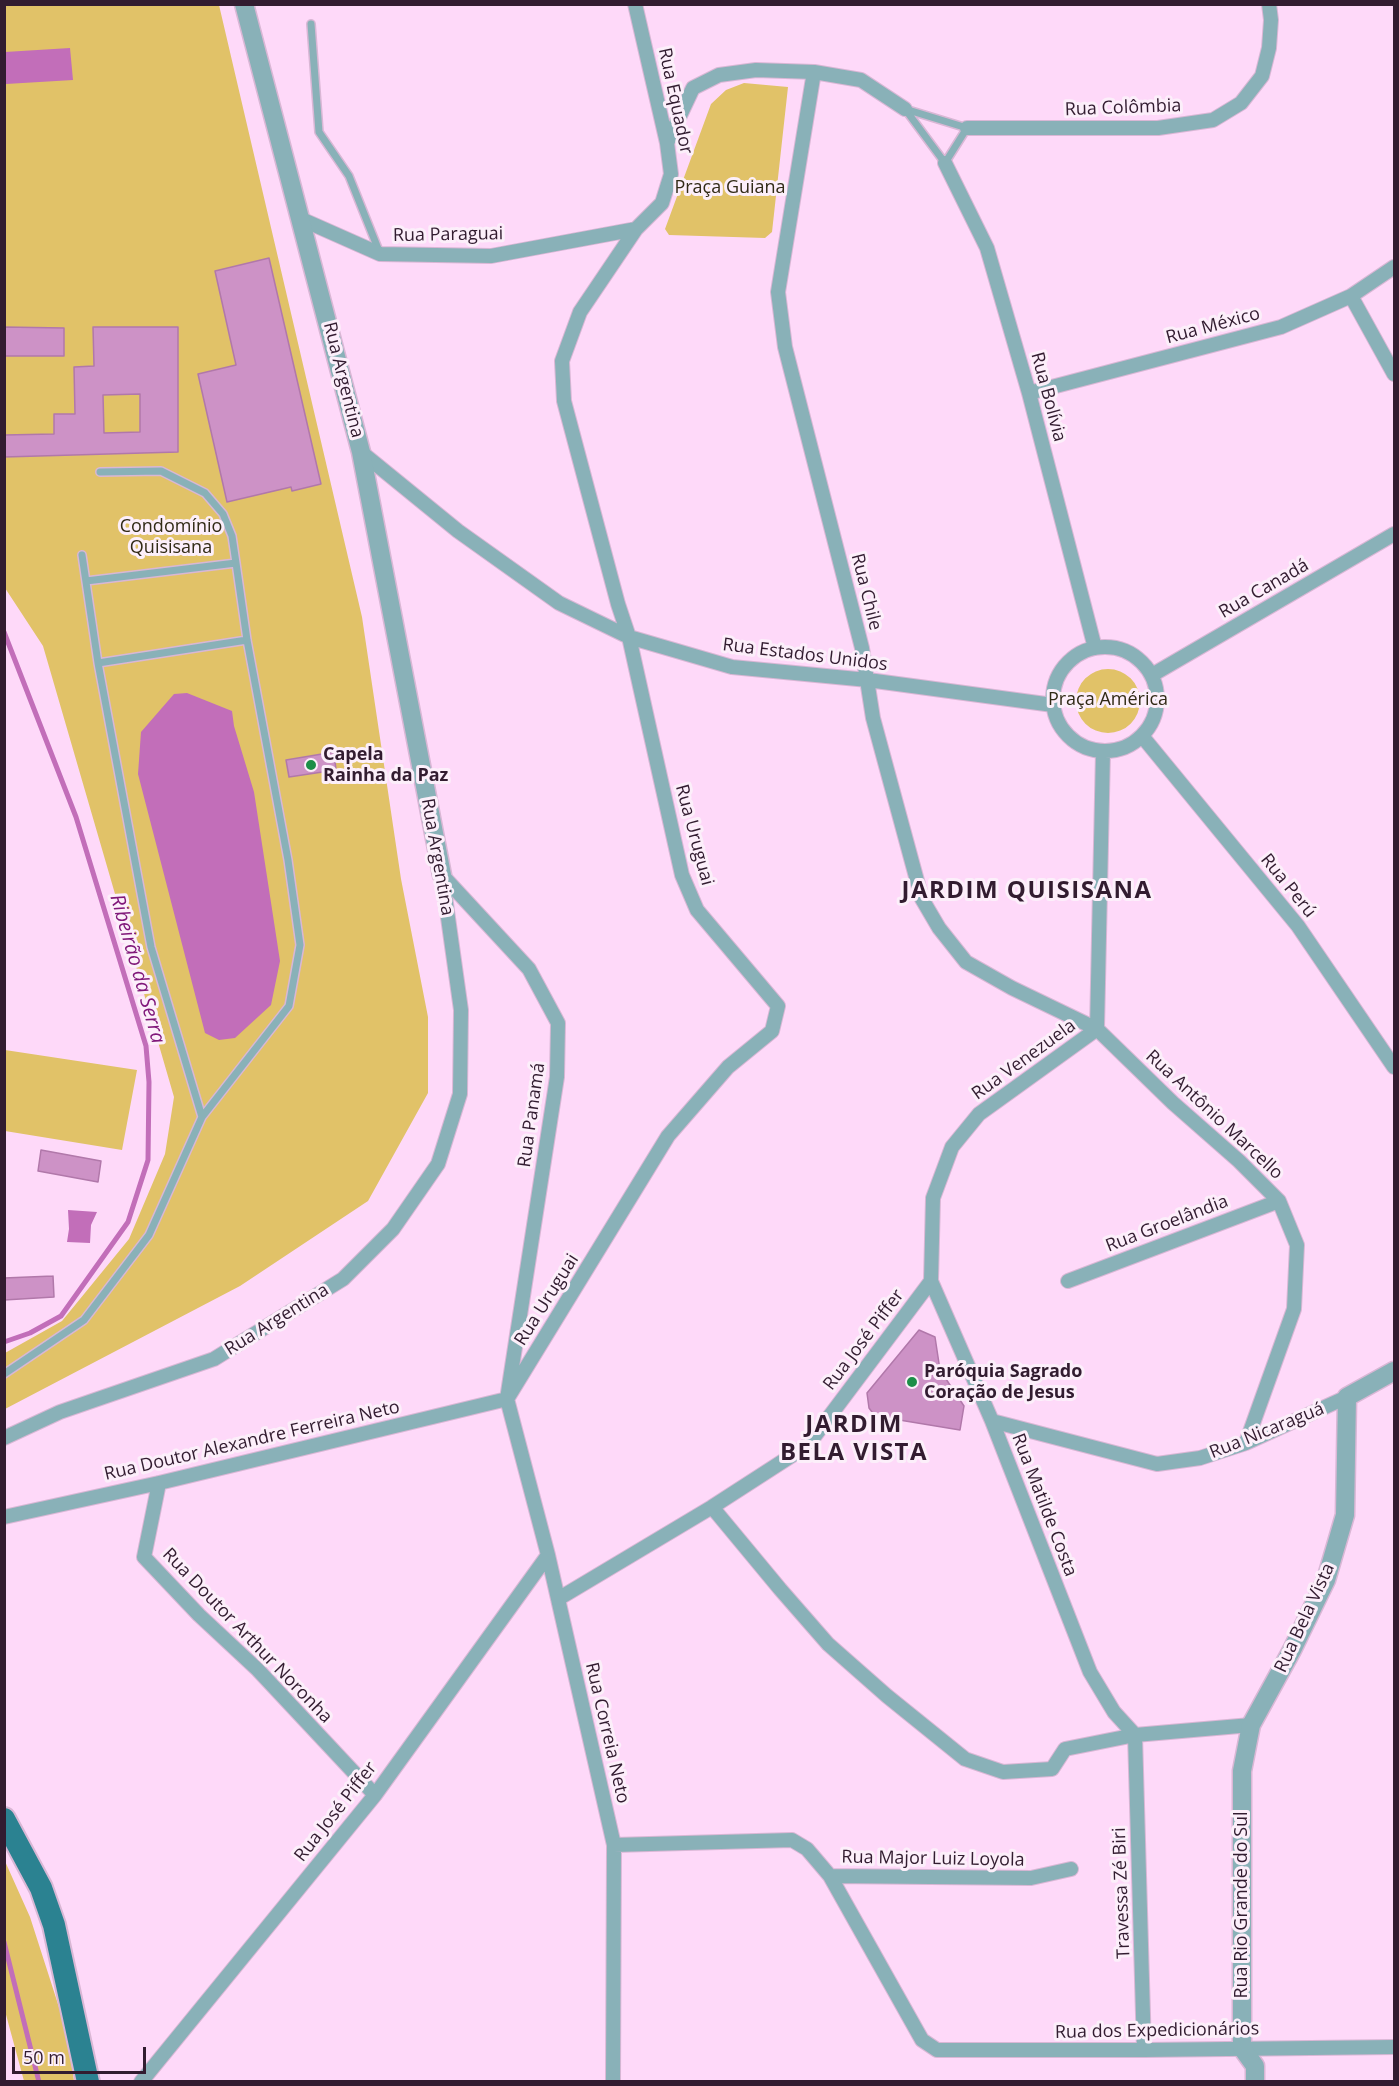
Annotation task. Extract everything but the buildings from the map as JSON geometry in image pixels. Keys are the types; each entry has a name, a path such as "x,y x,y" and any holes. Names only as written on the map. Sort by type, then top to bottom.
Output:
{"main road":[{"path":"4,1819 41,1888 54,1925 88,2082"}],"street":[{"name":"Rua Argentina","path":"4,1438 60,1412 214,1359 343,1279 393,1229 438,1164 460,1094 461,1010 442,875 361,452 244,4"},
{"name":"Rua Equador","path":"635,4 667,144 671,174 662,203 636,229"},
{"name":"Rua Colômbia","path":"967,129 1158,128 1213,120 1241,103 1262,76 1269,48 1271,20 1269,4"},
{"path":"667,144 693,88 719,75 756,70 814,72 861,80 905,109"},
{"name":"Rua Chile","path":"814,72 778,292 785,347 862,648 873,718 922,899 939,928 966,962 1012,988 1098,1029"},
{"name":"Rua Bolívia","path":"945,163 987,248 1029,393 1095,648"},
{"name":"Rua Paraguai","path":"301,219 380,254 491,256 636,229"},
{"name":"Rua Uruguai","path":"507,1399 668,1136 728,1067 772,1030 778,1006 697,910 682,875 629,637 618,604 564,400 562,361 580,312 636,229"},
{"name":"Rua México","path":"1029,393 1281,327 1351,296 1395,267"},
{"path":"1351,296 1395,374"},
{"name":"Rua Estados Unidos","path":"361,452 458,531 559,603 629,637 732,667 868,680 1053,705"},
{"name":"Rua Canadá","path":"1152,675 1395,534"},
{"path":"1112,647 1128,652 1142,662 1152,675 1157,691 1157,707 1152,723 1131,745 1117,750 1088,749 1075,742 1064,732 1057,720 1053,705 1054,690 1059,675 1068,662 1080,653 1095,648 1112,647"},
{"name":"Rua Perú","path":"1142,736 1298,926 1395,1067"},
{"name":"Rua Venezuela","path":"931,1281 933,1198 952,1147 979,1114 1098,1029 1102,751"},
{"name":"Rua Panamá","path":"442,875 529,969 558,1023 557,1077 507,1399"},
{"name":"Rua Antônio Marcello","path":"1098,1029 1173,1104 1239,1161 1279,1201 1297,1245 1294,1309 1246,1443"},
{"name":"Rua Groelândia","path":"1068,1281 1279,1201"},
{"name":"Rua Matilde Costa","path":"931,1281 992,1422 1090,1672 1114,1712 1135,1735"},
{"name":"Rua José Piffer","path":"558,1599 712,1507 808,1445 931,1281"},
{"name":"Rua Nicaraguá","path":"992,1422 1157,1464 1200,1458 1246,1443 1347,1398 1395,1371"},
{"name":"Rua Bela Vista","path":"1251,1725 1292,1650 1326,1580 1345,1515 1347,1398"},
{"name":"Rua Doutor Alexandre Ferreira Neto","path":"4,1517 159,1483 507,1399"},
{"name":"Rua Correia Neto","path":"507,1399 548,1555 614,1845 613,2082"},
{"name":"Rua Doutor Arthur Noronha","path":"159,1483 144,1557 199,1615 258,1670 375,1795"},
{"path":"712,1507 828,1644 965,1759 1003,1772 1052,1769 1065,1749 1135,1735 1251,1725"},
{"name":"Rua José Piffer","path":"141,2082 375,1795 548,1555"},
{"name":"Rua Rio Grande do Sul","path":"1251,1725 1242,1771 1242,2048 1255,2066 1255,2082"},
{"name":"Travessa Zé Biri","path":"1135,1735 1144,2050"},
{"path":"614,1845 792,1840 807,1850 830,1876"},
{"name":"Rua Major Luiz Loyola","path":"830,1876 1031,1878 1071,1869"},
{"name":"Rua dos Expedicionários","path":"830,1876 922,2040 937,2050 1395,2047"}],"lane":[{"path":"311,24 319,132 349,176 380,254"},
{"path":"905,109 967,129 945,163 905,109"},
{"path":"4,1374 84,1320 149,1235 202,1117 289,1006 300,945 279,806 247,640 232,536 223,514 205,493 161,471 100,472"},
{"path":"82,555 98,663 151,947 202,1117"},
{"path":"86,581 236,563"},
{"path":"98,663 247,640"}],"green space":[{"name":"Condomínio Quisisana","path":"5,5 219,5 362,617 401,879 428,1017 428,1093 368,1201 240,1286 5,1409 5,1353 62,1321 129,1239 165,1154 174,1097 43,646 5,588"},
{"name":"Praça Guiana","path":"744,83 788,87 772,232 765,238 669,235 665,229 711,104 726,90"},
{"name":"Praça América","path":"1102,669 1114,669 1131,678 1138,689 1140,701 1138,713 1131,724 1114,733 1102,733 1090,728 1081,719 1076,707 1076,695 1081,683 1090,674"},
{"path":"5,1050 137,1070 122,1150 5,1131"},
{"path":"4,1859 30,1917 66,2029 74,2081 24,2081 5,2011"}],"shaded area":[{"path":"70,48 73,80 6,84 5,52"},
{"path":"187,693 232,711 234,726 254,792 280,961 271,1005 235,1038 219,1040 205,1033 138,774 141,732 174,694"},
{"path":"68,1210 97,1212 91,1225 90,1243 67,1242"}],"waterway":[{"name":"Ribeirão da Serra","path":"4,632 76,817 146,1046 149,1082 148,1160 128,1222 61,1316 30,1333 4,1342"},
{"name":"Ribeirão da Serra","path":"4,1942 39,2082"}],"place":[{"name":"Capela Rainha da Paz","path":"311,765"},
{"name":"Paróquia Sagrado Coração de Jesus","path":"912,1382"}],"district":[{"name":"JARDIM QUISISANA","path":"1027,891"},
{"name":"JARDIM BELA VISTA","path":"854,1439"}]}
